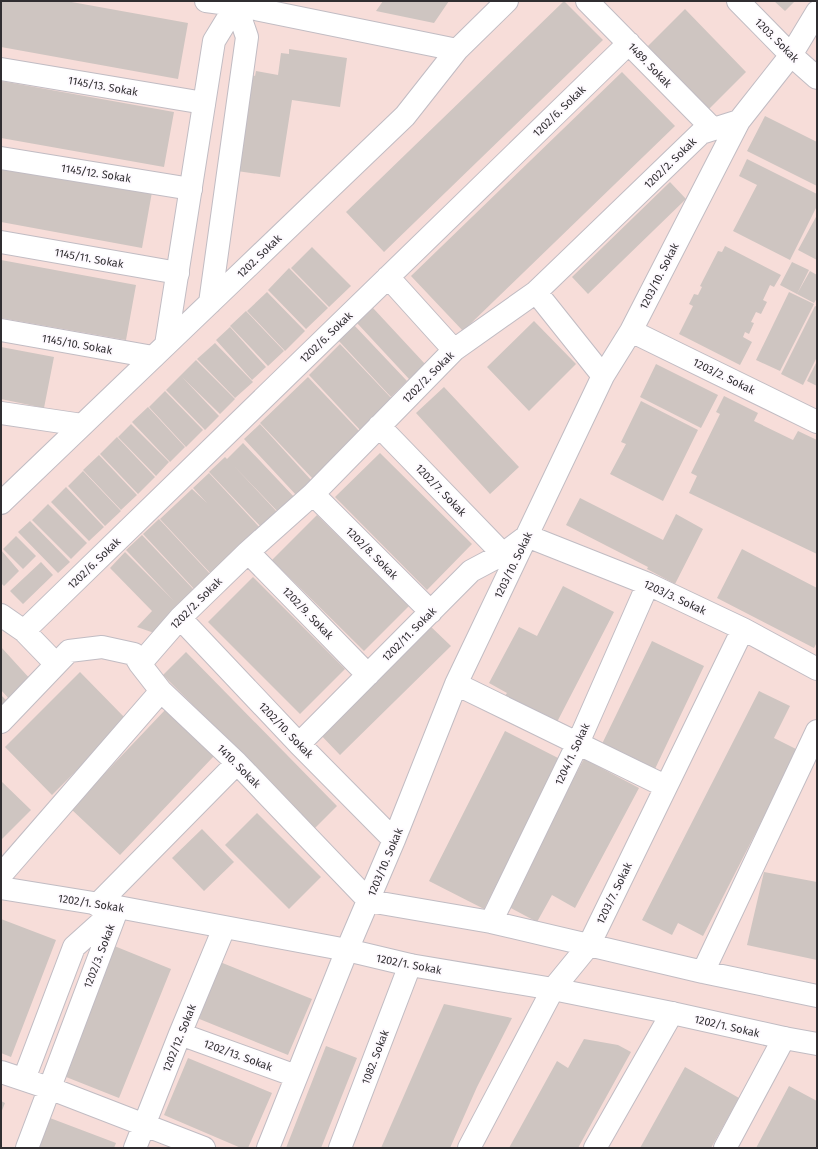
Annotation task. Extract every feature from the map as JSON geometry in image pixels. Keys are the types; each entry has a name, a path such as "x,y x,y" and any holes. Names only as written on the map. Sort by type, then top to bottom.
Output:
{"street":[{"path":"206,1 237,3 457,50"},
{"name":"1202. Sokak","path":"1,503 405,116 457,50 507,1"},
{"name":"1489. Sokak","path":"587,1 713,129"},
{"name":"1203. Sokak","path":"738,1 791,55 817,78"},
{"path":"160,351 178,273 214,41 237,3"},
{"path":"210,303 247,37 237,3"},
{"name":"1203/10. Sokak","path":"268,1148 456,684 603,376 631,331 739,121 791,55 817,12"},
{"name":"1202/6. Sokak","path":"24,631 629,43"},
{"name":"1145/13. Sokak","path":"1,69 204,103"},
{"name":"1202/2. Sokak","path":"140,664 180,618 248,552 313,494 454,350 536,292 701,133 739,121"},
{"name":"1145/12. Sokak","path":"1,158 191,189"},
{"name":"1145/11. Sokak","path":"1,242 178,273"},
{"path":"388,278 454,350"},
{"path":"536,292 603,376"},
{"name":"1145/10. Sokak","path":"1,330 160,351"},
{"name":"1203/2. Sokak","path":"631,331 817,422"},
{"path":"1,413 82,425"},
{"name":"1202/7. Sokak","path":"379,426 503,554"},
{"name":"1202/8. Sokak","path":"313,494 431,612"},
{"name":"1202/11. Sokak","path":"299,744 471,571 503,554 527,536"},
{"name":"1203/3. Sokak","path":"527,536 648,584 743,629 817,669"},
{"name":"1202/9. Sokak","path":"248,552 368,675"},
{"name":"1204/1. Sokak","path":"491,922 578,743 648,584"},
{"path":"1,617 24,631 56,664 1,722"},
{"name":"1202/10. Sokak","path":"180,618 299,744 394,840"},
{"name":"1203/7. Sokak","path":"469,1148 553,989 589,944 743,629"},
{"name":"1410. Sokak","path":"56,664 69,651 102,647 134,654 161,691 237,763 369,901"},
{"path":"456,684 665,786"},
{"path":"1,875 161,691"},
{"path":"703,972 817,731"},
{"path":"97,905 237,763"},
{"name":"1202/1. Sokak","path":"1,888 347,950 410,965 553,989 817,1044"},
{"path":"369,901 491,922 703,972 817,996"},
{"name":"1202/3. Sokak","path":"24,1079 74,947 118,908"},
{"name":"1202/3. Sokak","path":"26,1148 118,908"},
{"name":"1202/12. Sokak","path":"135,1148 224,928"},
{"name":"1082. Sokak","path":"340,1148 410,965"},
{"path":"595,1148 672,1013"},
{"name":"1202/13. Sokak","path":"180,1034 296,1076"},
{"path":"724,1148 784,1038"},
{"path":"1,1072 49,1088 204,1148"}],"shaded area":[{"path":"1,1 817,1 817,1148 1,1148"}],"building":[{"path":"1,1 66,1 188,23 178,79 1,47"},
{"path":"383,1 449,1 434,23 376,11"},
{"path":"564,1 603,40 384,252 346,212"},
{"path":"774,1 795,1 785,11"},
{"path":"685,9 746,72 708,110 647,47"},
{"path":"289,49 347,58 340,107 292,100 280,177 237,171 252,75 255,76 256,71 278,75 281,53 289,54"},
{"path":"622,72 675,126 463,331 411,276"},
{"path":"1,81 174,112 164,167 1,138"},
{"path":"765,116 817,142 817,186 747,151"},
{"path":"747,159 817,194 817,206 790,260 733,231 757,185 739,176"},
{"path":"1,165 152,192 142,248 1,222"},
{"path":"670,182 686,199 588,294 572,277"},
{"path":"817,215 817,260 798,250"},
{"path":"725,246 781,275 774,287 770,285 763,300 767,302 761,314 756,312 751,322 754,323 749,334 745,332 743,337 752,342 740,365 679,334 693,306 689,304 694,294 698,295 702,287 700,286 718,251 722,252"},
{"path":"312,247 351,286 329,307 291,268"},
{"path":"1,260 136,285 126,340 1,318"},
{"path":"792,262 809,270 797,294 780,285"},
{"path":"289,268 328,308 306,329 268,290"},
{"path":"810,271 817,275 817,298 814,303 797,294"},
{"path":"267,292 305,331 285,351 247,311"},
{"path":"789,292 814,304 780,371 756,360"},
{"path":"815,306 817,307 817,357 803,385 781,374"},
{"path":"373,308 426,365 410,380 357,323"},
{"path":"246,311 284,351 268,366 230,326"},
{"path":"534,321 576,364 529,411 487,367"},
{"path":"354,325 407,381 391,397 338,340"},
{"path":"230,327 266,367 252,380 216,340"},
{"path":"215,343 253,382 235,398 197,359"},
{"path":"340,344 393,400 362,432 309,375"},
{"path":"1,347 54,357 44,408 1,399"},
{"path":"196,360 235,399 220,414 182,377 219,416 205,430 166,390"},
{"path":"817,361 817,386 807,381"},
{"path":"656,364 718,395 701,428 640,397"},
{"path":"308,377 361,433 313,479 260,423"},
{"path":"444,387 519,467 490,494 416,413"},
{"path":"165,391 203,430 186,447 149,407"},
{"path":"724,396 758,413 754,421 793,440 798,431 817,440 817,554 689,493 697,476 691,473 720,414 716,412"},
{"path":"641,401 698,430 663,501 610,474 626,444 621,442"},
{"path":"148,407 185,447 170,462 132,422"},
{"path":"131,424 169,462 156,476 118,437"},
{"path":"260,424 312,481 297,496 244,439"},
{"path":"117,437 155,477 138,494 100,454"},
{"path":"243,443 296,499 280,514 234,466 278,513 262,528 209,472 225,457 227,459"},
{"path":"380,453 472,544 427,590 335,497"},
{"path":"99,455 137,495 121,510 83,470"},
{"path":"83,471 121,511 105,526 68,486"},
{"path":"209,473 262,530 213,576 160,519 192,489 207,503 193,488"},
{"path":"66,487 104,527 89,541 51,502"},
{"path":"580,498 663,540 676,514 703,529 675,584 647,569 648,567 566,525"},
{"path":"48,504 87,543 71,559 32,520"},
{"path":"317,515 409,606 364,651 272,560"},
{"path":"159,519 212,576 196,591 143,534"},
{"path":"30,521 70,562 58,573 18,532"},
{"path":"142,535 195,591 157,634 137,627 152,611 110,568 125,552 174,601 126,550"},
{"path":"16,536 36,556 23,569 3,549"},
{"path":"742,549 817,588 817,642 814,648 717,598"},
{"path":"1,550 19,571 4,586 1,583"},
{"path":"41,562 53,575 23,604 10,591"},
{"path":"253,577 345,669 300,714 208,622"},
{"path":"563,586 614,612 556,724 504,697 507,693 489,683 519,627 537,636"},
{"path":"427,623 451,646 340,755 317,731"},
{"path":"652,641 704,666 654,771 601,746"},
{"path":"1,647 32,681 11,701 1,690"},
{"path":"186,652 337,806 315,828 163,675"},
{"path":"80,672 127,720 52,795 5,747"},
{"path":"759,691 790,706 774,738 798,750 703,936 678,923 672,935 642,920"},
{"path":"1,695 8,702 1,708"},
{"path":"165,710 214,756 120,855 71,809"},
{"path":"505,731 560,759 484,909 429,881"},
{"path":"584,759 639,788 575,908 552,895 537,922 505,905"},
{"path":"1,781 31,810 1,840"},
{"path":"257,813 321,877 289,909 225,845"},
{"path":"202,829 234,862 204,891 172,858"},
{"path":"764,872 817,882 817,960 747,945"},
{"path":"1,919 56,940 11,1057 1,1053"},
{"path":"107,943 171,969 119,1098 56,1073"},
{"path":"220,962 312,999 288,1055 197,1018"},
{"path":"444,1004 512,1018 477,1087 450,1148 381,1148"},
{"path":"584,1039 618,1045 631,1052 578,1148 509,1148 557,1061 568,1068"},
{"path":"326,1046 357,1058 321,1148 286,1148"},
{"path":"188,1058 272,1093 248,1148 241,1148 164,1115"},
{"path":"685,1067 739,1098 711,1148 640,1148"},
{"path":"789,1086 817,1101 817,1148 756,1148"},
{"path":"1,1101 5,1103 1,1113"},
{"path":"42,1115 116,1143 114,1148 30,1148"}]}
